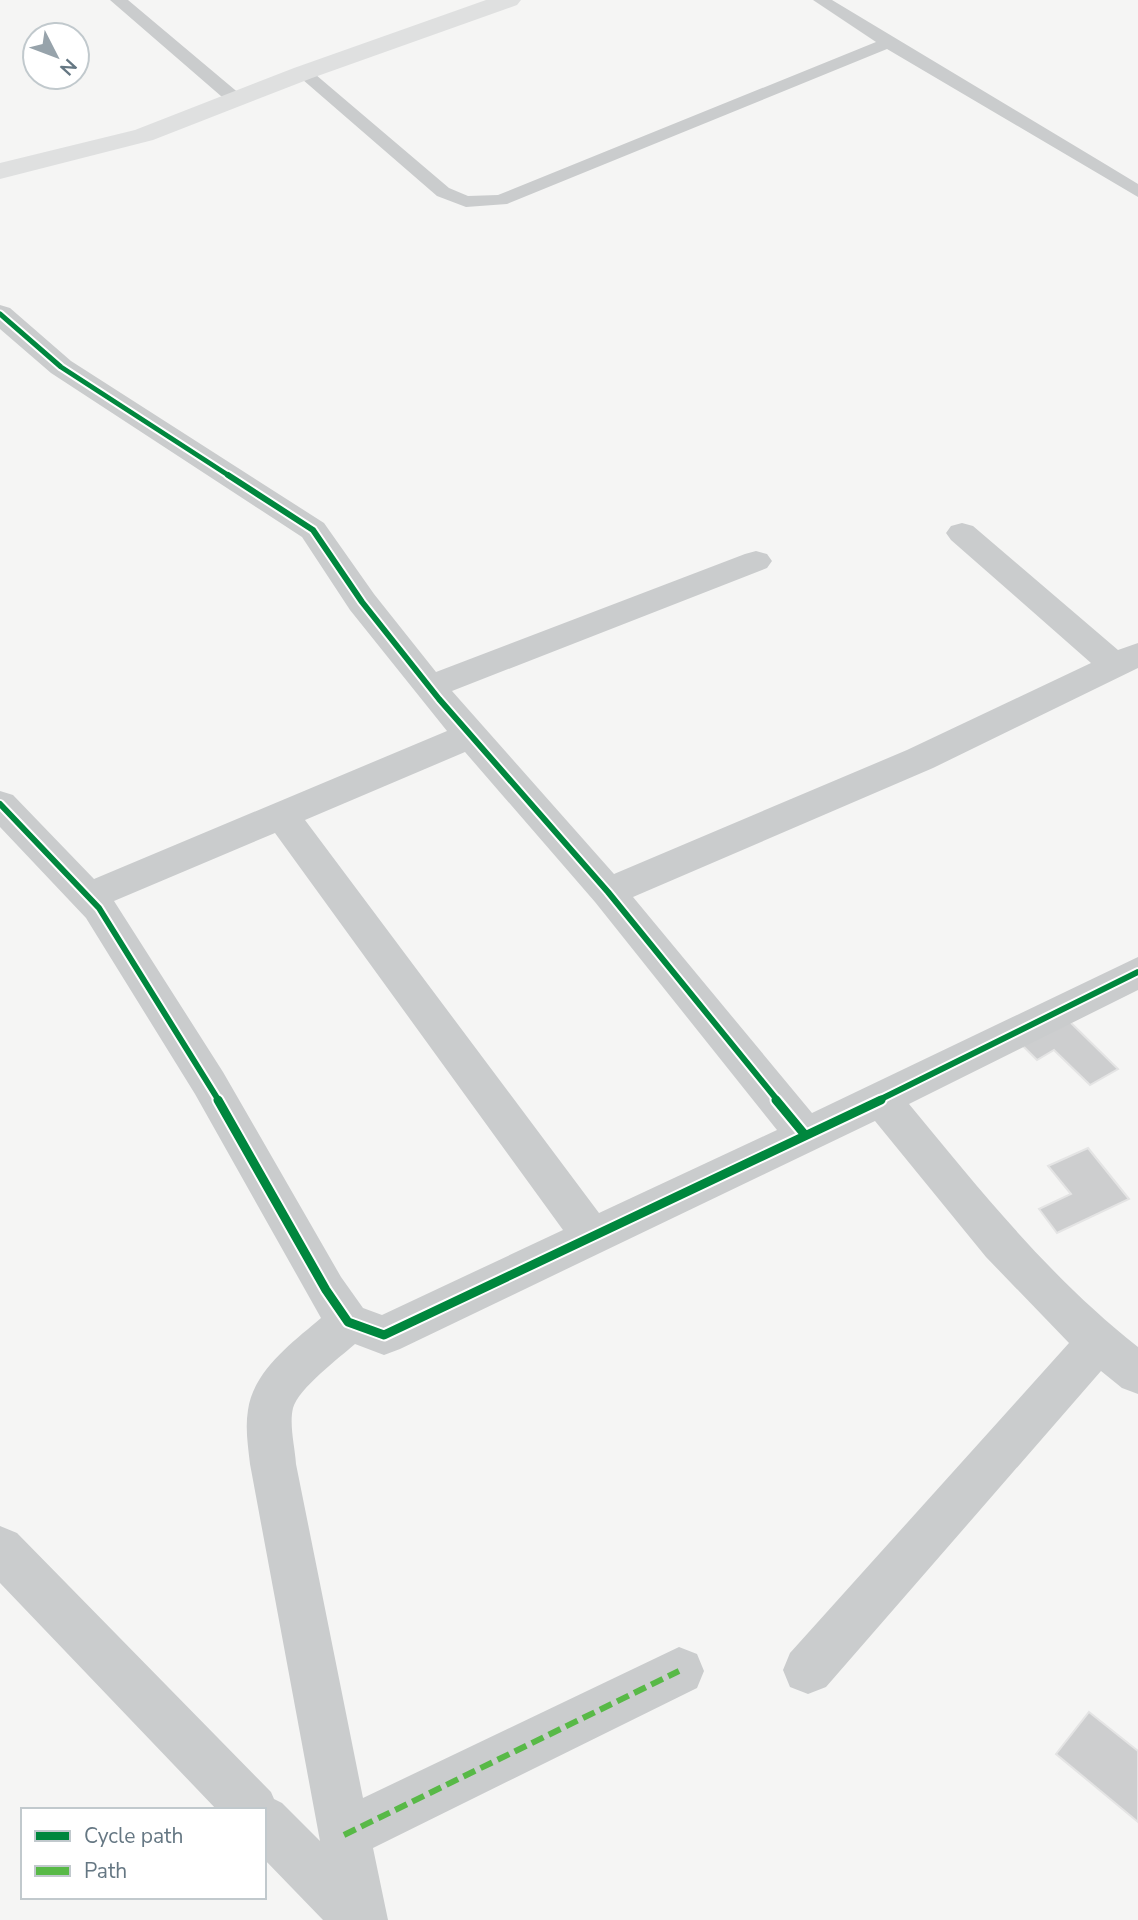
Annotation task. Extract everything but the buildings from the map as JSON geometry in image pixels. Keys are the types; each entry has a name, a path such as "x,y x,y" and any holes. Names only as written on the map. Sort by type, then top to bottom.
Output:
{"street":[{"path":"0,172 144,135 303,73 509,0"},
{"path":"0,314 61,367 313,530 362,602 429,687 608,892 806,1135"},
{"path":"608,892 920,759 1126,659 962,533"},
{"path":"429,687 756,561"},
{"path":"88,897 469,736"},
{"path":"0,804 99,908 209,1083 326,1290 348,1322 384,1335 981,1052 1138,972"},
{"path":"281,815 592,1236"},
{"path":"881,1099 1004,1250 1098,1343 1138,1374"},
{"path":"348,1322 302,1364 272,1400 271,1417 273,1464 360,1920"},
{"path":"808,1670 1098,1343"},
{"path":"0,1549 251,1808"},
{"path":"344,1835 679,1671"},
{"path":"266,1823 360,1920"}],"lane":[{"path":"118,0 235,99"},
{"path":"821,0 887,43 993,103 1138,192"},
{"path":"303,73 443,192 466,202 501,200 887,43"}],"marked path":[{"path":"344,1835 679,1671"}],"cycle path":[{"path":"0,314 61,367 313,530 362,602 439,699 608,892 805,1135"},
{"path":"0,804 99,908 209,1083 326,1290 348,1322 384,1335 981,1052 1138,972"}]}
